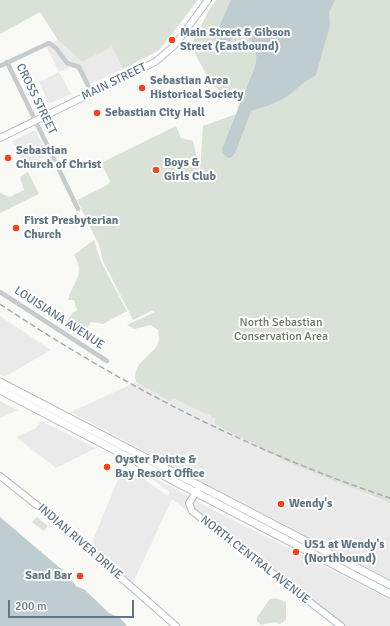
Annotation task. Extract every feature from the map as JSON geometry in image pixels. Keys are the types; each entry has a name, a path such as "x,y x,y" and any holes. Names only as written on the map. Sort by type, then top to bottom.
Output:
{"main road":[{"path":"0,382 198,489 281,537 390,594"},
{"path":"0,390 198,489 286,531 390,585"}],"street":[{"name":"MAIN STREET","path":"0,138 148,65 166,54 208,0"},
{"path":"0,66 49,44 56,48 67,62 80,67 92,93"},
{"name":"CROSS STREET","path":"7,62 78,209"},
{"name":"LOUISIANA AVENUE","path":"0,292 107,360"},
{"name":"INDIAN RIVER DRIVE","path":"0,476 59,523 176,626"},
{"name":"NORTH CENTRAL AVENUE","path":"198,489 189,503 189,507 192,512 341,626"},
{"path":"281,537 286,531"}],"shaded area":[{"path":"231,0 335,0 329,13 330,25 316,75 282,99 251,111 236,151 232,157 228,158 223,153 222,149 255,67 256,61 254,45 240,27 235,31 226,52 221,53 218,47 217,40 220,26"},
{"path":"58,40 82,62 112,47 123,69 86,86 74,65 59,72 46,46"},
{"path":"59,72 71,94 49,104 39,82"},
{"path":"35,130 48,155 25,166 12,141"},
{"path":"0,316 51,350 4,377 0,375"},
{"path":"136,382 169,401 177,398 370,496 390,503 390,580 325,548 71,412"},
{"path":"0,401 5,404 18,410 0,418"},
{"path":"41,421 96,448 56,468 16,437 36,428"},
{"path":"124,465 168,496 170,492 142,472 188,496 186,504 191,513 337,626 172,499 132,585 90,547"},
{"path":"192,499 390,600 390,626 344,626 194,510 191,506"},
{"path":"0,517 67,574 76,586 85,590 109,613 120,618 127,626 0,626"}],"green space":[{"path":"0,0 198,0 159,50 123,69 112,47 82,62 58,40 40,12 0,34"},
{"name":"North Sebastian Conservation Area","path":"216,0 390,0 390,503 290,463 215,424 215,418 175,399 169,401 136,382 135,375 137,369 157,346 159,340 158,330 151,325 134,329 127,325 155,312 153,310 133,320 103,261 99,245 77,200 109,184 110,181 101,163 176,126 181,138 193,141 200,171 203,126 236,114 239,104 217,89 209,80 191,46 208,12"},
{"path":"28,172 39,194 0,213 0,193 10,197 24,190 20,177"},
{"path":"94,240 101,262 127,311 103,324 91,322 84,333 77,335 68,326 68,319 77,310 74,300 68,300 79,273 79,268 74,255"},
{"path":"37,517 48,526 44,531 32,522"},
{"path":"275,598 286,602 286,620 280,624 274,622 261,625 257,621 257,617 269,600"}],"railway":[{"path":"0,304 93,362 140,389 189,414 288,460 390,498"}],"place":[{"name":"Main Street & Gibson Street (Eastbound)","path":"172,40"},
{"name":"Sebastian Area Historical Society","path":"142,88"},
{"name":"Sebastian City Hall","path":"97,113"},
{"name":"Sebastian Church of Christ","path":"8,158"},
{"name":"Boys & Girls Club","path":"156,170"},
{"name":"First Presbyterian Church","path":"16,228"},
{"name":"Oyster Pointe & Bay Resort Office","path":"107,467"},
{"name":"Wendy's","path":"281,504"},
{"name":"US1 at Wendy's (Northbound)","path":"296,552"},
{"name":"Sand Bar","path":"80,576"}]}
